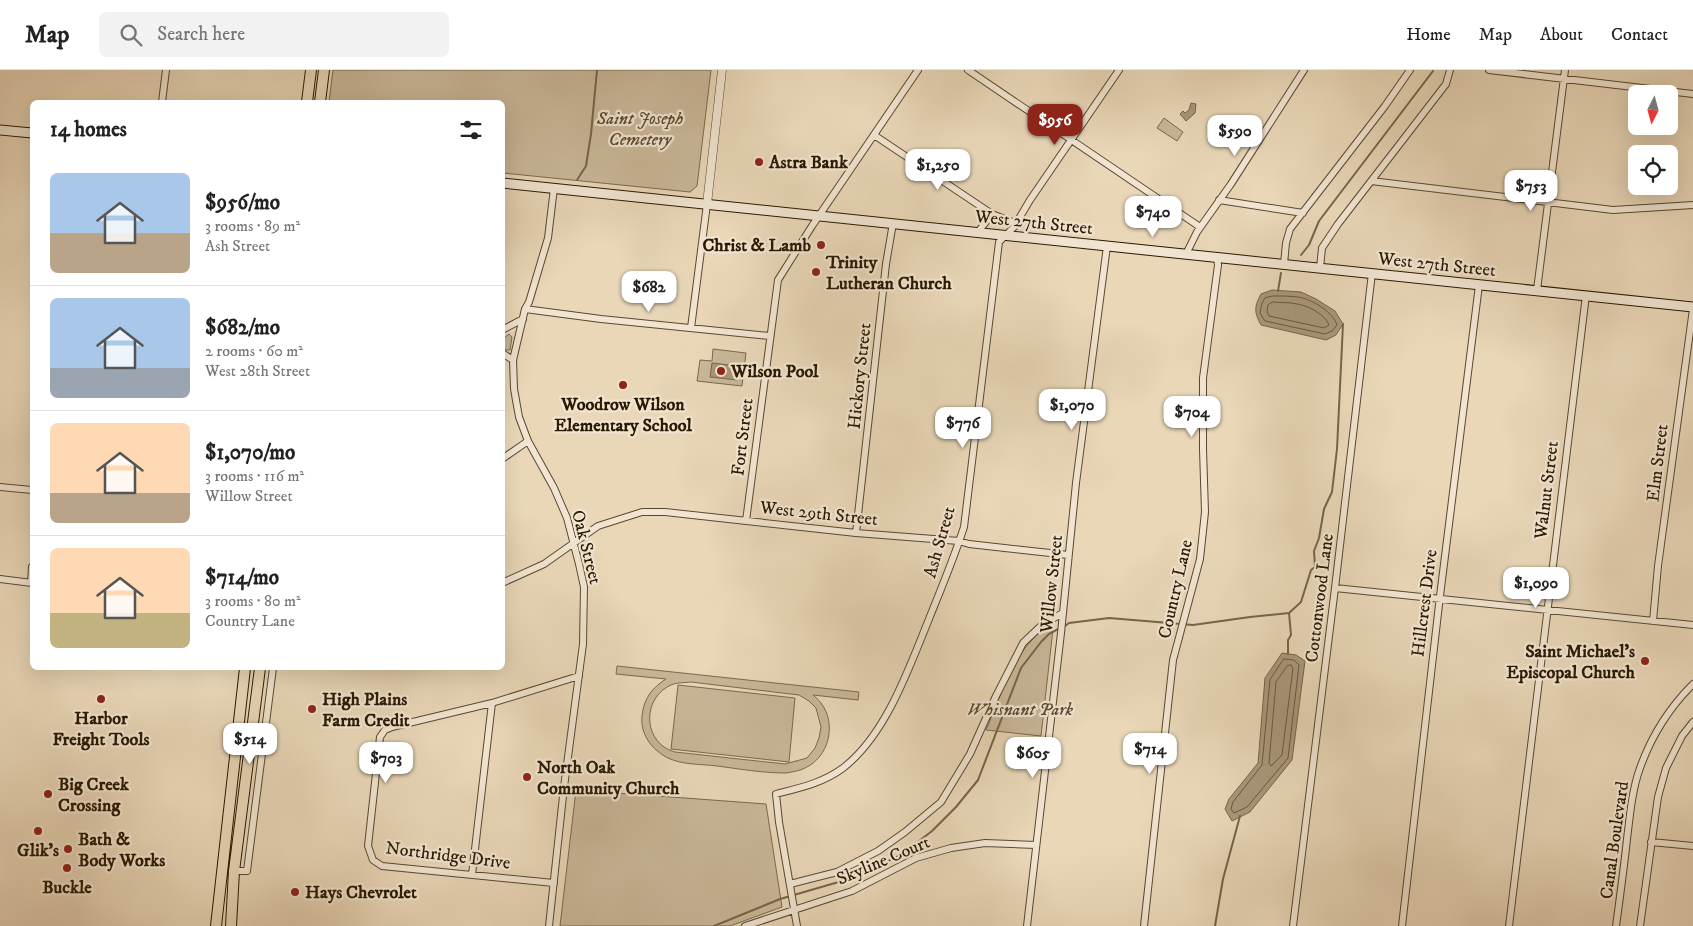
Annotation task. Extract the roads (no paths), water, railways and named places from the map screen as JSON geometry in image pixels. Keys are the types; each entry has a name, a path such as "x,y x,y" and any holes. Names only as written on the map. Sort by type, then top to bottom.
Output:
{"main road":[{"path":"307,100 311,70"},
{"path":"320,100 324,70"},
{"path":"0,130 30,133"},
{"name":"West 27th Street","path":"505,183 1586,295 1693,308"},
{"path":"216,926 244,670"},
{"path":"231,926 234,871 260,670"}],"street":[{"path":"162,100 166,70"},
{"path":"691,328 722,70"},
{"name":"Fort Street","path":"746,521 778,280 918,70"},
{"path":"968,70 1200,227"},
{"name":"Ash Street","path":"797,926 778,822 776,794 813,784 843,768 882,725 915,655 956,553 964,527 1000,242 1014,227 1030,200 1119,70"},
{"path":"1186,254 1200,227 1304,70"},
{"path":"1284,264 1286,243 1290,229 1386,106 1410,70"},
{"path":"1320,268 1322,248 1446,84 1450,70"},
{"path":"1489,70 1693,94"},
{"path":"1537,290 1565,70"},
{"path":"874,135 992,214 1016,223"},
{"path":"1371,181 1548,204 1613,210 1693,205"},
{"name":"Oak Street","path":"549,926 564,786 583,644 584,587 567,518 554,488 528,442 519,417 514,389 513,360 525,310 548,238 554,188"},
{"path":"1219,200 1303,213"},
{"path":"978,232 992,214"},
{"name":"Hickory Street","path":"856,533 886,264 893,223"},
{"name":"Willow Street","path":"1027,926 1063,616 1076,482 1107,246"},
{"name":"Country Lane","path":"1144,926 1173,660 1200,559 1205,512 1203,378 1218,265 1217,258"},
{"name":"Cottonwood Lane","path":"1293,926 1372,273"},
{"name":"Hillcrest Drive","path":"1402,926 1479,285"},
{"name":"Walnut Street","path":"1509,926 1586,295"},
{"name":"Elm Street","path":"1653,621 1658,566 1693,308"},
{"path":"525,310 770,336"},
{"path":"505,328 523,318"},
{"path":"505,355 513,360"},
{"path":"505,457 528,442"},
{"path":"0,487 30,490"},
{"name":"West 29th Street","path":"505,582 544,564 598,526 642,512 665,512 856,533 959,541 969,544 1068,555"},
{"path":"0,580 30,583"},
{"path":"1335,588 1693,625"},
{"path":"790,884 837,872 878,852 941,802 970,754 996,696 1023,643 1044,624 1063,616"},
{"path":"234,871 247,871 273,670"},
{"name":"Northridge Drive","path":"554,883 382,866 372,860 368,846 380,737 384,730 392,727 492,703 579,676"},
{"name":"Canal Boulevard","path":"1616,926 1632,798 1640,767 1667,715 1680,697 1693,684"},
{"path":"472,875 492,703"},
{"name":"Canal Boulevard","path":"1640,926 1658,797 1666,768 1682,736 1693,722"},
{"path":"1651,842 1693,846"},
{"name":"Skyline Court","path":"745,926 852,891 916,858 951,848 985,843 1036,845"}],"water":[{"path":"1191,103 1196,104 1195,113 1186,121 1180,114 1183,111 1185,113 1189,110"},
{"path":"1272,290 1301,292 1316,299 1335,311 1343,324 1336,335 1326,340 1261,325 1256,313 1257,302 1261,294"},
{"path":"712,363 738,366 737,380 710,377"},
{"path":"1282,653 1296,655 1305,661 1292,760 1250,812 1232,821 1225,809 1229,799 1258,763 1265,678"}],"waterway":[{"path":"577,180 586,166 597,70"},
{"path":"1301,255 1309,245 1319,221 1433,71"},
{"path":"1278,291 1281,273"},
{"path":"1065,626 1069,623 1109,618 1193,625 1289,613 1301,602 1311,570 1315,567 1314,551 1319,538 1324,509 1332,492 1337,449 1343,324"},
{"path":"1288,654 1288,640 1291,635 1289,613"},
{"path":"714,926 780,899 849,879 901,855 932,831 956,807 978,780 1021,668 1041,642 1049,634 1060,628"},
{"path":"1215,926 1223,879 1240,816"}],"place":[{"name":"Astra Bank","path":"759,162"},
{"name":"Christ & Lamb","path":"821,245"},
{"name":"Trinity Lutheran Church","path":"816,272"},
{"name":"Wilson Pool","path":"721,371"},
{"name":"Woodrow Wilson Elementary School","path":"623,385"},
{"name":"Saint Michael's Episcopal Church","path":"1645,661"},
{"name":"Harbor Freight Tools","path":"101,699"},
{"name":"High Plains Farm Credit","path":"312,709"},
{"name":"North Oak Community Church","path":"527,777"},
{"name":"Big Creek Crossing","path":"48,794"},
{"name":"Glik's","path":"38,831"},
{"name":"Bath & Body Works","path":"68,849"},
{"name":"Buckle","path":"67,868"},
{"name":"Hays Chevrolet","path":"295,892"}],"park label":[{"name":"Saint Joseph Cemetery","path":"640,128"},
{"name":"Whisnant Park","path":"1020,709"}]}
